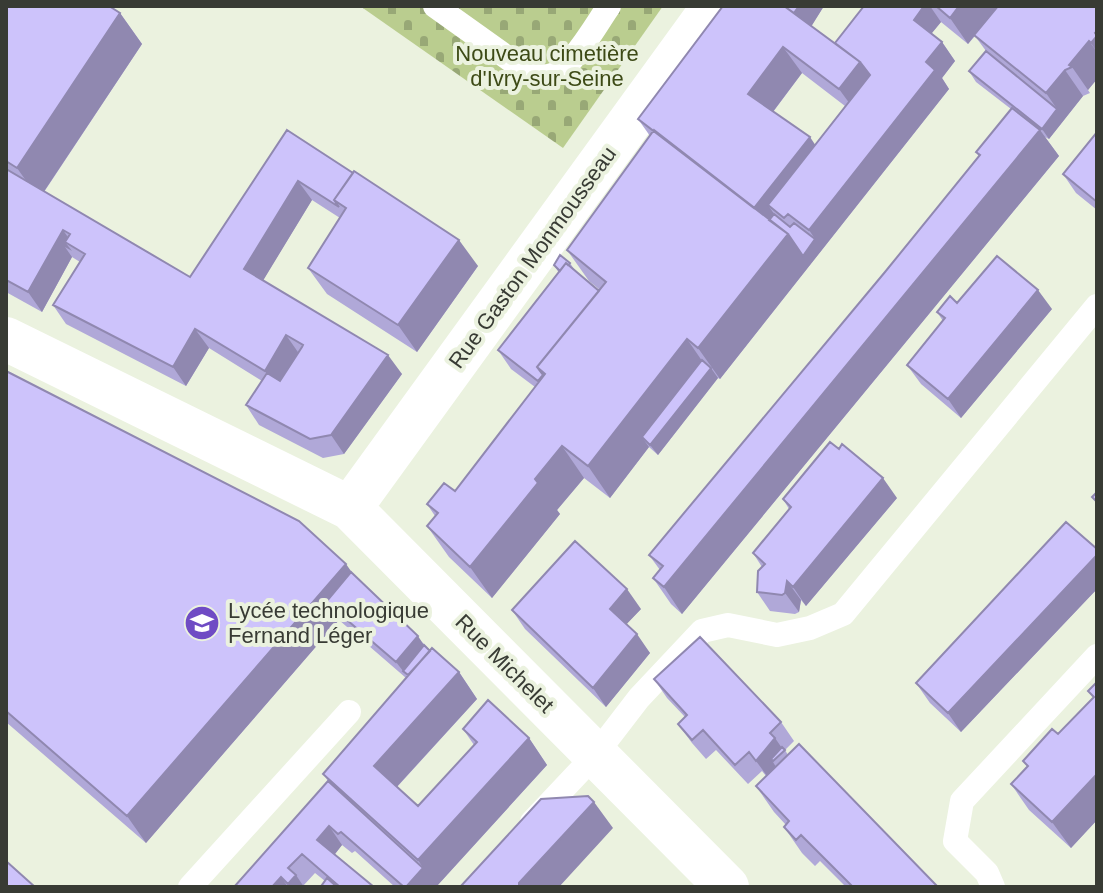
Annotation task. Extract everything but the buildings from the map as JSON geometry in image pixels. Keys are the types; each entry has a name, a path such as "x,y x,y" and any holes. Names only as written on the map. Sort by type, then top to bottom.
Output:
{"street":[{"name":"Rue Gaston Monmousseau","path":"350,508 714,6"},
{"name":"Rue Michelet","path":"6,339 350,508 727,887"}],"lane":[{"path":"435,6 519,66 546,77 556,74 568,64 609,6"},
{"path":"511,844 596,754 639,698 702,631 728,625 777,635 810,628 843,614 1097,306"},
{"path":"993,887 987,873 955,841 962,801 1097,656"},
{"path":"190,887 349,712"}],"green space":[{"name":"Nouveau cimetière d'Ivry-sur-Seine","path":"360,6 663,6 563,148"}],"place":[{"name":"Lycée technologique Fernand Léger","path":"202,623"}]}
